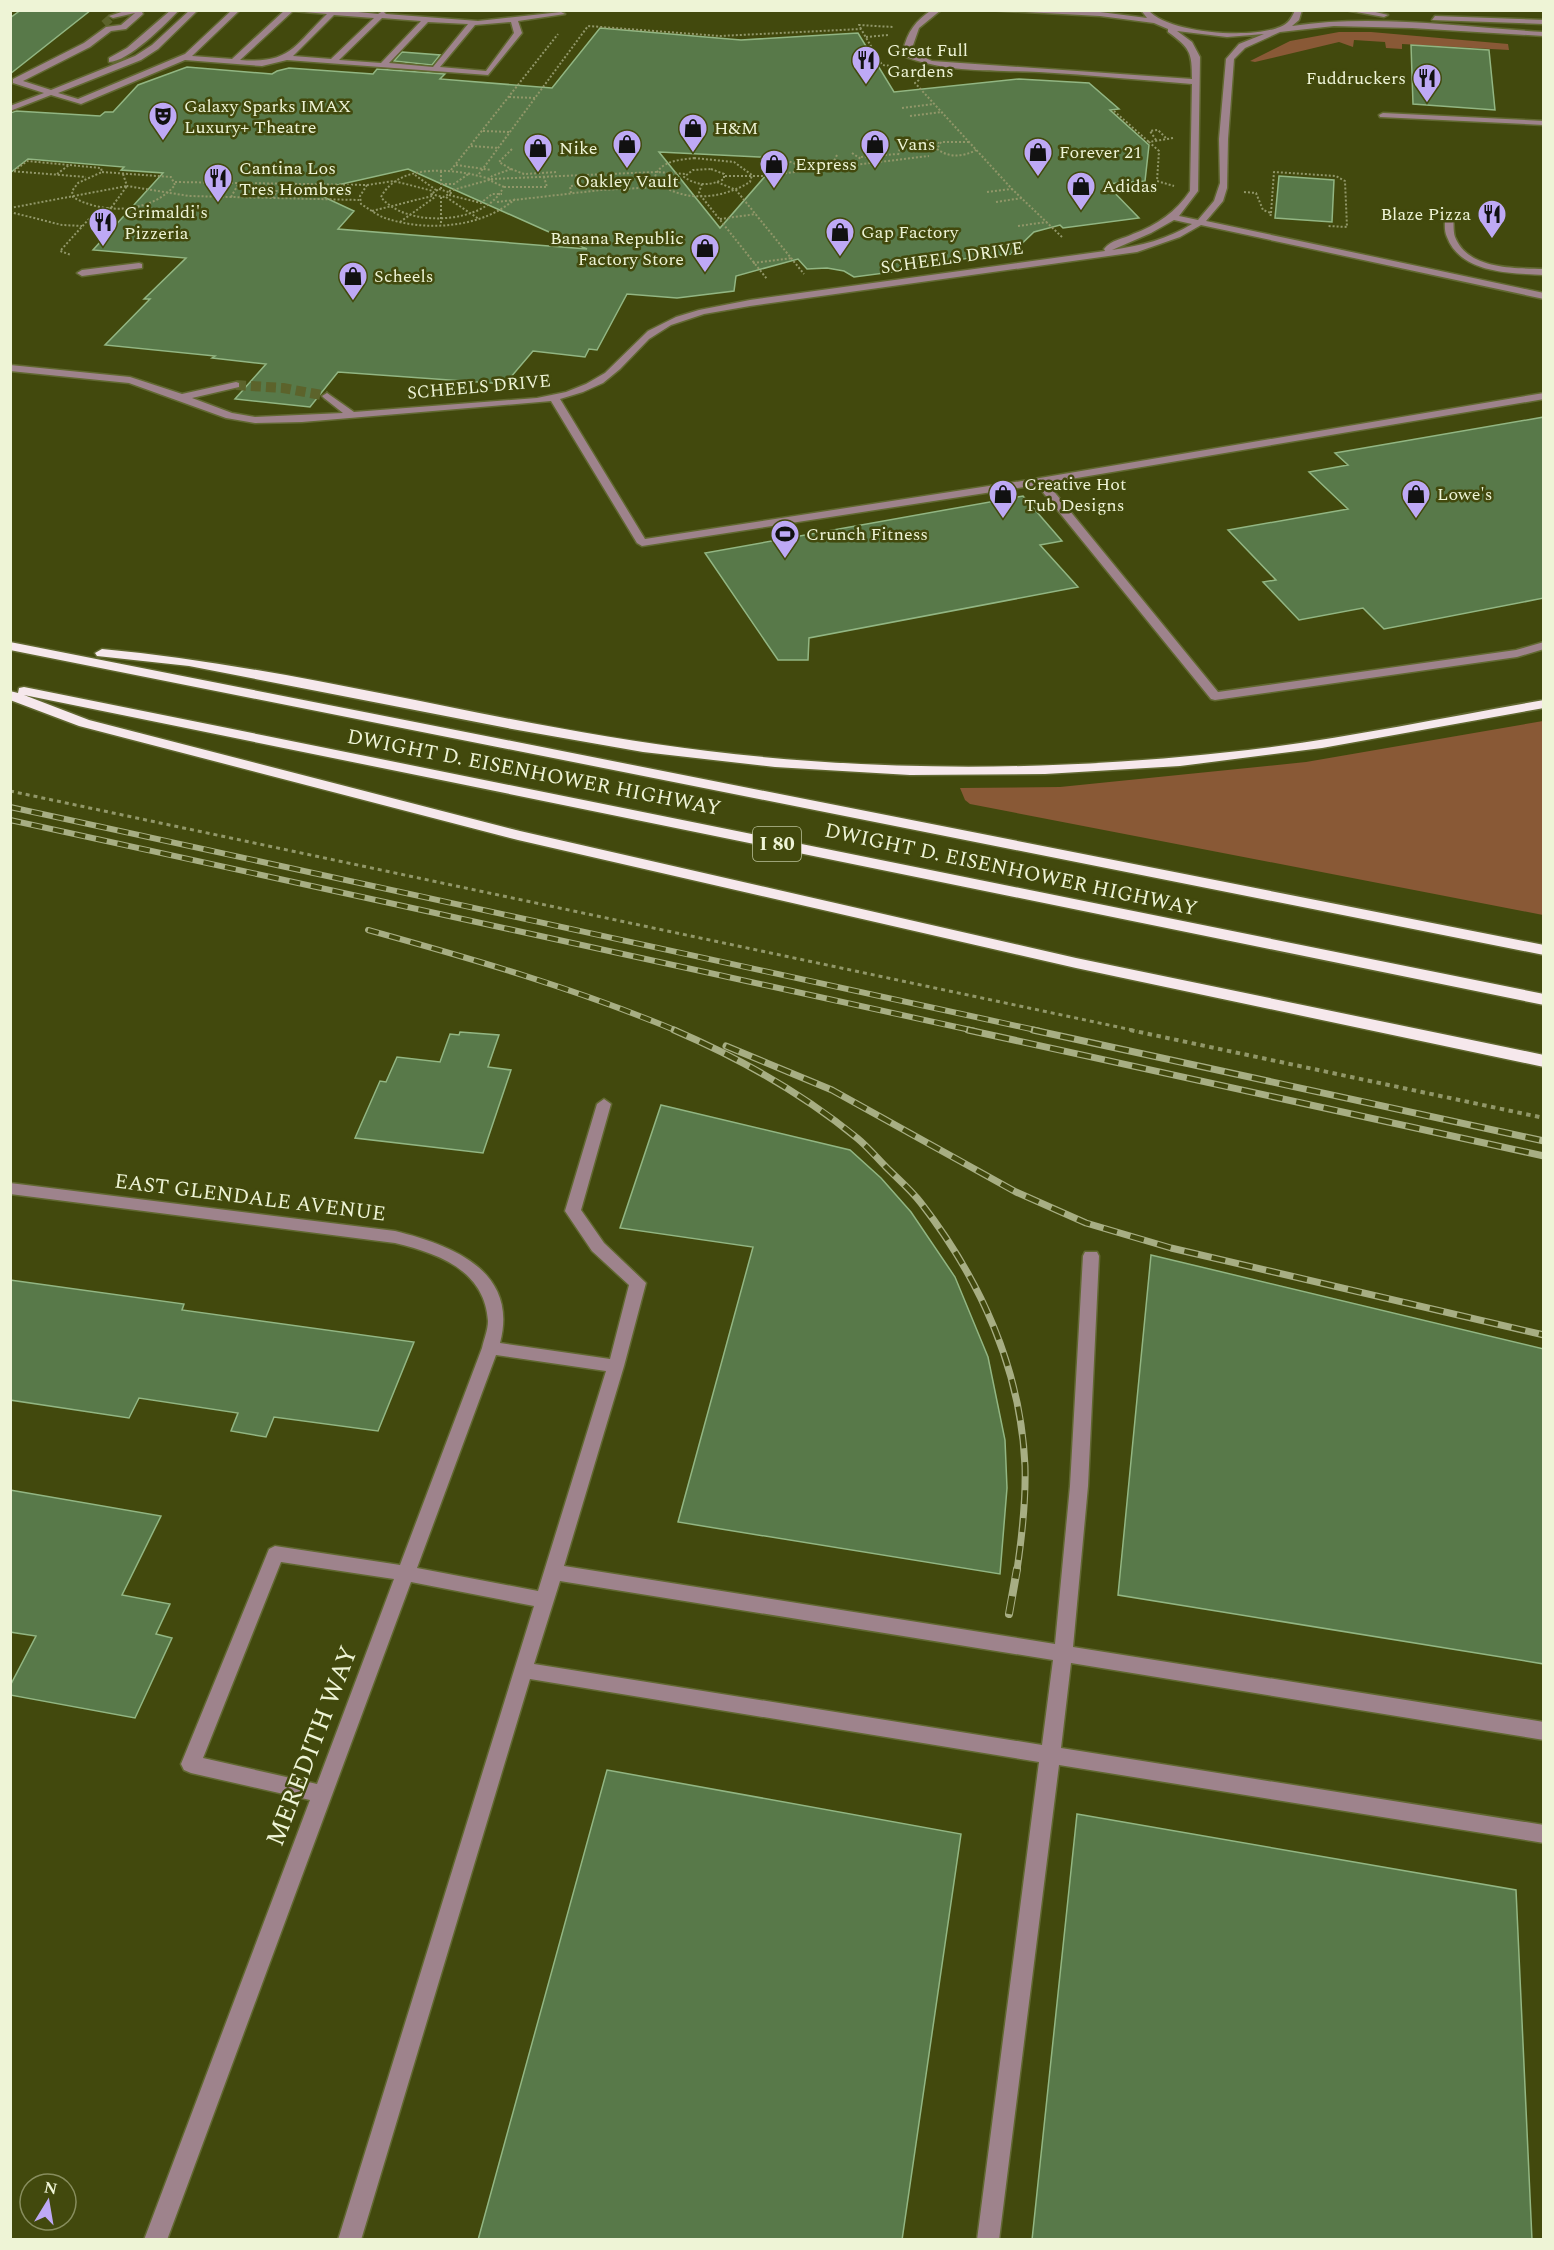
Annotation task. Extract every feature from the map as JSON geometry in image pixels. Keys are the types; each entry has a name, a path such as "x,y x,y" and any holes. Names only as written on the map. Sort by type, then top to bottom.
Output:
{"highway":[{"path":"10,645 186,662 612,742 730,758 883,770 1048,770 1185,761 1313,745 1544,704"},
{"name":"DWIGHT D. EISENHOWER HIGHWAY","path":"10,645 1544,950"},
{"name":"DWIGHT D. EISENHOWER HIGHWAY","path":"10,688 1544,1000"},
{"path":"10,695 84,723 518,835 1076,963 1544,1061"}],"street":[{"path":"68,76 120,57 176,10"},
{"path":"144,54 141,50 186,10"},
{"path":"10,109 125,64 144,54 195,10"},
{"path":"113,16 136,11 139,14 123,27 107,27 87,45 16,81 78,102 185,58 237,10"},
{"path":"234,62 290,10"},
{"path":"296,10 382,13 473,23 561,14"},
{"path":"382,66 428,10"},
{"path":"442,21 451,10"},
{"path":"938,10 925,17 913,29 908,39 907,51 917,60 946,66 1041,70 1197,82"},
{"path":"990,10 1100,14 1156,21 1213,35 1248,35 1318,24 1378,24 1544,34"},
{"path":"1144,10 1156,21"},
{"path":"1278,31 1295,20 1299,10"},
{"path":"1348,10 1420,17"},
{"path":"287,58 334,12"},
{"path":"332,62 382,13"},
{"path":"1431,17 1544,22"},
{"path":"185,58 262,64 287,58 488,74 518,33 514,19"},
{"path":"434,70 473,23"},
{"name":"SCHEELS DRIVE","path":"1106,252 1112,245 1143,234 1173,218 1185,206 1194,191 1197,82 1194,51 1185,40 1171,30 1170,26"},
{"name":"SCHEELS DRIVE","path":"10,368 130,380 230,416 255,420 352,415 554,398 594,385 615,369 647,335 694,314 750,303 1106,252 1124,252 1152,245 1200,223 1214,208 1223,191 1223,154 1230,59 1242,46 1278,31"},
{"path":"24,92 46,84"},
{"path":"1383,115 1544,123"},
{"path":"1173,218 1544,296"},
{"path":"1449,218 1451,237 1462,253 1479,264 1544,272"},
{"path":"82,273 140,266"},
{"path":"181,397 236,385"},
{"path":"327,396 352,415"},
{"path":"554,398 642,543 1040,481 1544,396"},
{"path":"1040,481 1215,696 1517,653 1544,645"},
{"path":"349,2240 616,1366 638,1283 598,1247 573,1211 604,1104"},
{"name":"EAST GLENDALE AVENUE","path":"10,1188 394,1237 428,1244 458,1257 476,1273"},
{"path":"988,2240 1048,1755 1063,1654 1079,1486 1090,1256"},
{"name":"MEREDITH WAY","path":"155,2240 490,1348 496,1323 492,1296 476,1273"},
{"path":"490,1348 616,1366"},
{"path":"323,1794 191,1764 276,1554 405,1573 545,1599"},
{"path":"553,1572 1544,1731"},
{"path":"523,1670 1544,1834"}],"path":[{"path":"893,66 882,64 859,25 888,26 897,29"},
{"path":"479,174 588,26 720,36 861,29"},
{"path":"451,171 563,27"},
{"path":"866,37 894,35"},
{"path":"924,76 915,83 1012,189 1064,238"},
{"path":"509,97 536,98"},
{"path":"902,108 934,104"},
{"path":"1114,111 1159,151 1157,181 1177,186"},
{"path":"910,116 941,112"},
{"path":"482,130 510,132"},
{"path":"1156,140 1149,131 1158,130 1166,138"},
{"path":"1149,142 1177,137"},
{"path":"926,140 940,143 969,142"},
{"path":"940,143 937,149 940,153 965,155 976,150"},
{"path":"470,146 499,148"},
{"path":"897,154 900,148"},
{"path":"512,149 499,162 524,174 558,172"},
{"path":"852,153 861,157 897,154 903,159"},
{"path":"837,155 834,161 847,166"},
{"path":"945,161 951,155"},
{"path":"394,181 435,191 441,189 449,191 491,179 656,172 685,174 698,169 717,170 725,176 752,176 928,156"},
{"path":"861,157 861,164"},
{"path":"689,159 698,169"},
{"path":"661,187 654,180 656,172 667,164 689,159 725,160 743,166 752,176"},
{"path":"786,160 800,165 805,171"},
{"path":"12,171 27,161 101,168 102,172"},
{"path":"56,175 69,165"},
{"path":"455,165 492,170"},
{"path":"491,179 492,176 511,169"},
{"path":"12,171 87,177"},
{"path":"441,171 441,189"},
{"path":"175,182 367,185 394,181 414,174 451,171 479,174 503,188"},
{"path":"73,196 74,187 87,177 102,172 171,177 175,182"},
{"path":"441,184 453,184 471,172"},
{"path":"1270,222 1274,172 1336,176 1345,181 1347,227 1322,225"},
{"path":"123,174 127,186"},
{"path":"414,174 435,191"},
{"path":"609,174 614,189"},
{"path":"685,174 686,180 702,184 717,182 725,176"},
{"path":"578,175 580,185"},
{"path":"544,176 548,195"},
{"path":"394,181 382,193 382,201 388,207 410,215 441,217 470,213 496,202 614,189 661,187 681,194 701,195 736,190 750,182 752,176"},
{"path":"496,202 507,178"},
{"path":"74,256 60,251 97,210 147,204 171,193 175,182"},
{"path":"717,182 736,190 804,272 803,279"},
{"path":"231,197 239,183"},
{"path":"267,191 270,183"},
{"path":"702,184 699,192 701,195 764,278 772,282"},
{"path":"359,200 367,185"},
{"path":"571,193 570,186 580,185 589,186 593,191"},
{"path":"111,208 127,186"},
{"path":"10,208 127,186 189,196 359,200"},
{"path":"371,211 434,196 447,196 481,203 503,188 547,187"},
{"path":"987,192 1012,189"},
{"path":"253,198 256,191 277,191 273,198"},
{"path":"400,222 434,196 435,191"},
{"path":"447,196 451,193 449,191"},
{"path":"1243,192 1256,194 1263,210 1271,213"},
{"path":"73,196 87,205 111,208"},
{"path":"447,196 479,219"},
{"path":"441,197 441,224"},
{"path":"996,202 1022,198"},
{"path":"359,200 371,211 386,218 400,222 441,224 479,219 500,211 514,200"},
{"path":"10,212 62,225 82,226"},
{"path":"719,219 756,214"},
{"path":"1018,226 1047,222"},
{"path":"753,263 793,258"},
{"path":"10,791 1544,1118"}],"shaded area":[{"path":"1339,32 1371,32 1508,44 1509,50 1402,44 1402,49 1386,48 1385,42 1354,40 1353,47 1339,42 1255,62 1250,61 1290,41"},
{"path":"1543,721 1543,915 970,804 965,800 960,788 1060,787 1306,762"}],"building":[{"path":"21,10 91,10 10,74 10,18"},
{"path":"600,28 741,40 858,33 894,92 1019,79 1089,83 1119,109 1110,110 1149,145 1145,181 1106,184 1139,218 1063,228 1060,225 1034,232 1011,254 904,265 908,270 854,277 844,271 827,268 807,269 798,259 736,276 734,291 677,298 627,294 597,350 589,349 585,357 533,351 505,384 338,372 310,407 235,399 266,364 212,358 215,356 105,345 150,299 144,299 186,258 93,250 163,173 121,170 124,167 28,159 10,173 10,113 16,111 100,116 105,112 113,112 138,85 187,67 272,74 289,68 373,74 377,69 445,74 440,79 552,88","holes":["659,152 781,158 720,228","408,169 587,249 338,229 354,211 311,191"]},
{"path":"1411,45 1489,50 1495,110 1413,104"},
{"path":"402,52 440,55 432,65 394,61"},
{"path":"1279,176 1334,180 1332,222 1275,218"},
{"name":"Lowe's","path":"1544,417 1544,598 1384,629 1363,608 1299,620 1263,582 1276,580 1228,530 1348,509 1309,472 1348,465 1335,453"},
{"path":"1023,496 1062,541 1040,545 1078,587 809,638 808,660 778,660 705,553"},
{"path":"460,1032 499,1035 488,1067 511,1070 483,1153 355,1138 380,1081 386,1082 397,1057 440,1062 450,1034 459,1035"},
{"path":"661,1105 850,1150 881,1178 911,1212 955,1277 988,1357 1005,1440 1007,1488 1000,1574 678,1522 753,1247 620,1228"},
{"path":"1151,1255 1544,1349 1544,1664 1118,1595"},
{"path":"10,1280 184,1304 182,1310 414,1342 378,1431 274,1417 266,1437 231,1431 238,1413 139,1398 129,1418 10,1400"},
{"path":"10,1490 161,1516 122,1595 170,1604 156,1634 172,1638 135,1718 10,1695 10,1686 36,1636 10,1632"},
{"path":"607,1770 961,1834 902,2240 478,2240"},
{"path":"1077,1814 1516,1890 1532,2240 1032,2240"}],"tunnel":[{"path":"104,24 113,16"},
{"path":"236,385 283,388 327,396"}],"railway":[{"path":"10,807 1040,1031"},
{"path":"10,820 975,1031"},
{"path":"368,930 563,988 677,1031"},
{"path":"674,1030 722,1052 792,1091 857,1138 917,1198 962,1263 994,1327 1006,1360 1022,1430 1025,1492 1017,1570"},
{"path":"968,1030 1544,1156"},
{"path":"1033,1030 1544,1141"},
{"path":"726,1046 832,1090 1016,1192 1086,1223 1171,1248 1544,1335"},
{"path":"1009,1614 1017,1569"}],"place":[{"name":"Great Full Gardens","path":"866,86"},
{"name":"Fuddruckers","path":"1427,104"},
{"name":"Galaxy Sparks IMAX Luxury+ Theatre","path":"163,142"},
{"name":"H&M","path":"693,154"},
{"name":"Oakley Vault","path":"627,170"},
{"name":"Vans","path":"875,170"},
{"name":"Nike","path":"538,174"},
{"name":"Forever 21","path":"1038,178"},
{"name":"Express","path":"774,190"},
{"name":"Cantina Los Tres Hombres","path":"218,204"},
{"name":"Adidas","path":"1081,212"},
{"name":"Blaze Pizza","path":"1492,240"},
{"name":"Grimaldi's Pizzeria","path":"103,248"},
{"name":"Gap Factory","path":"840,258"},
{"name":"Banana Republic Factory Store","path":"705,274"},
{"name":"Scheels","path":"353,302"},
{"name":"Creative Hot Tub Designs","path":"1003,520"},
{"name":"Lowe's","path":"1416,520"},
{"name":"Crunch Fitness","path":"785,560"}]}
